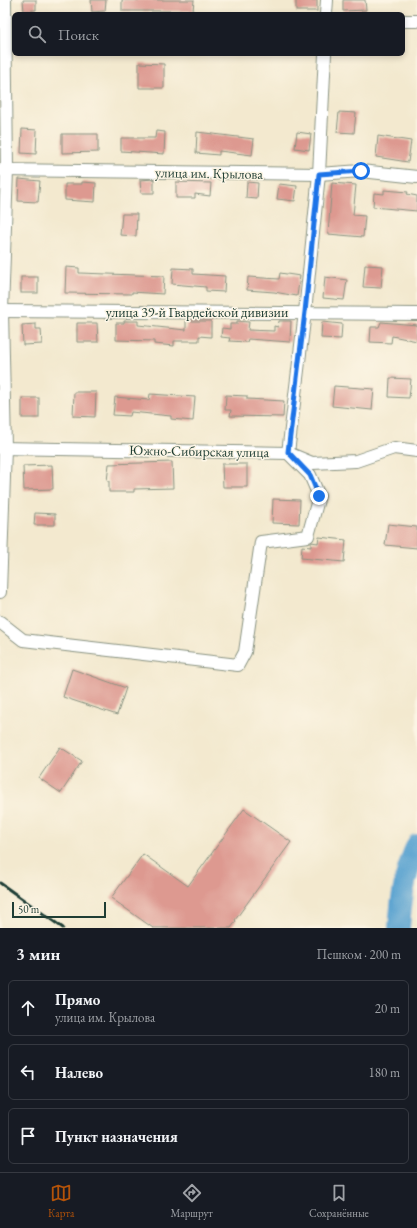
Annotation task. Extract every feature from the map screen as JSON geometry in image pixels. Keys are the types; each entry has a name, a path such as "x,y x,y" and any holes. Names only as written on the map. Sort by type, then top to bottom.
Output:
{"street":[{"path":"0,592 3,448 1,311 7,26 5,0"},
{"path":"326,12 327,0"},
{"path":"405,21 417,21"},
{"path":"0,622 23,640 238,665 246,652 261,542 308,536 319,496 310,475 288,452 305,312 319,174 324,56"},
{"name":"улица им. Крылова","path":"3,170 319,174 361,171 417,177"},
{"name":"улица 39-й Гвардейской дивизии","path":"1,311 417,314"},
{"name":"Южно-Сибирская улица","path":"3,448 288,452 312,463 356,462 394,448 417,451"}],"building":[{"path":"23,0 36,0 36,10 24,11"},
{"path":"91,0 106,0 105,11 92,12"},
{"path":"122,0 194,0 193,11 122,11"},
{"path":"296,0 317,0 317,11 296,11"},
{"path":"343,0 365,0 366,10 343,11"},
{"path":"139,63 164,64 164,88 139,88"},
{"path":"339,112 356,113 354,133 337,132"},
{"path":"22,129 37,130 36,154 21,153"},
{"path":"156,131 165,132 164,154 121,151 121,138 155,138"},
{"path":"197,132 254,139 252,155 219,151 219,155 196,153"},
{"path":"297,132 311,134 309,150 295,148"},
{"path":"62,134 98,134 98,152 62,153"},
{"path":"378,136 411,141 408,162 376,157"},
{"path":"19,179 40,181 38,202 18,201"},
{"path":"154,179 154,193 141,193 140,180"},
{"path":"82,182 96,183 95,202 65,200 65,184 82,184"},
{"path":"176,182 211,183 210,196 195,194 195,198 176,198"},
{"path":"247,182 258,183 257,199 246,198"},
{"path":"332,183 356,185 353,215 365,216 363,237 328,234"},
{"path":"279,184 297,186 295,201 277,199"},
{"path":"384,190 408,192 407,194 417,196 417,211 373,207 374,193 384,194"},
{"path":"122,214 137,214 136,236 120,235"},
{"path":"365,265 383,266 381,288 363,287"},
{"path":"66,267 79,268 79,273 164,276 163,294 132,292 132,294 65,293"},
{"path":"173,268 193,269 193,274 225,276 224,292 206,291 206,287 172,284"},
{"path":"280,273 300,276 297,296 274,292 247,290 248,277 279,279"},
{"path":"21,277 38,277 38,293 21,293"},
{"path":"325,277 347,280 344,300 323,298"},
{"path":"124,321 138,321 138,325 186,330 186,321 211,321 211,337 199,336 199,341 174,341 174,346 154,344 154,341 116,340 116,323 124,323"},
{"path":"237,321 249,322 248,330 274,331 274,326 278,327 279,321 291,321 290,342 248,339 247,342 229,341 230,338 221,337 222,328 230,329 230,324 237,324"},
{"path":"322,322 342,324 341,339 321,338"},
{"path":"381,322 417,325 417,341 392,336 391,343 370,342 371,327 379,327"},
{"path":"77,323 97,323 98,342 77,342"},
{"path":"36,324 36,329 41,329 42,344 23,345 22,325"},
{"path":"390,378 411,379 409,398 389,397"},
{"path":"334,386 374,389 372,410 332,406"},
{"path":"74,392 96,392 95,417 73,416"},
{"path":"150,394 195,397 193,421 171,419 171,416 131,412 130,416 113,415 115,397 149,400"},
{"path":"226,395 247,396 247,399 284,401 283,417 230,416 231,410 225,410"},
{"path":"22,398 39,398 39,418 22,418"},
{"path":"172,462 173,488 134,489 134,492 109,492 109,481 107,481 109,464"},
{"path":"222,464 247,464 247,487 223,487"},
{"path":"52,465 53,489 24,490 23,466"},
{"path":"273,499 300,500 299,524 272,523"},
{"path":"35,513 55,514 55,525 34,525"},
{"path":"388,524 417,527 417,548 385,545"},
{"path":"319,537 346,540 344,562 301,558 302,546 311,547 311,542 318,543"},
{"path":"72,669 126,688 117,715 63,697"},
{"path":"60,747 82,761 61,793 39,778"},
{"path":"244,809 291,842 235,920 236,921 231,928 153,928 111,898 143,854 188,886"}],"waterway":[{"path":"399,928 404,885 409,865 417,845"}],"railway":[{"path":"0,883 63,928"}],"route":[{"path":"319,496 310,475 288,452 305,312 319,174 361,171"}]}
